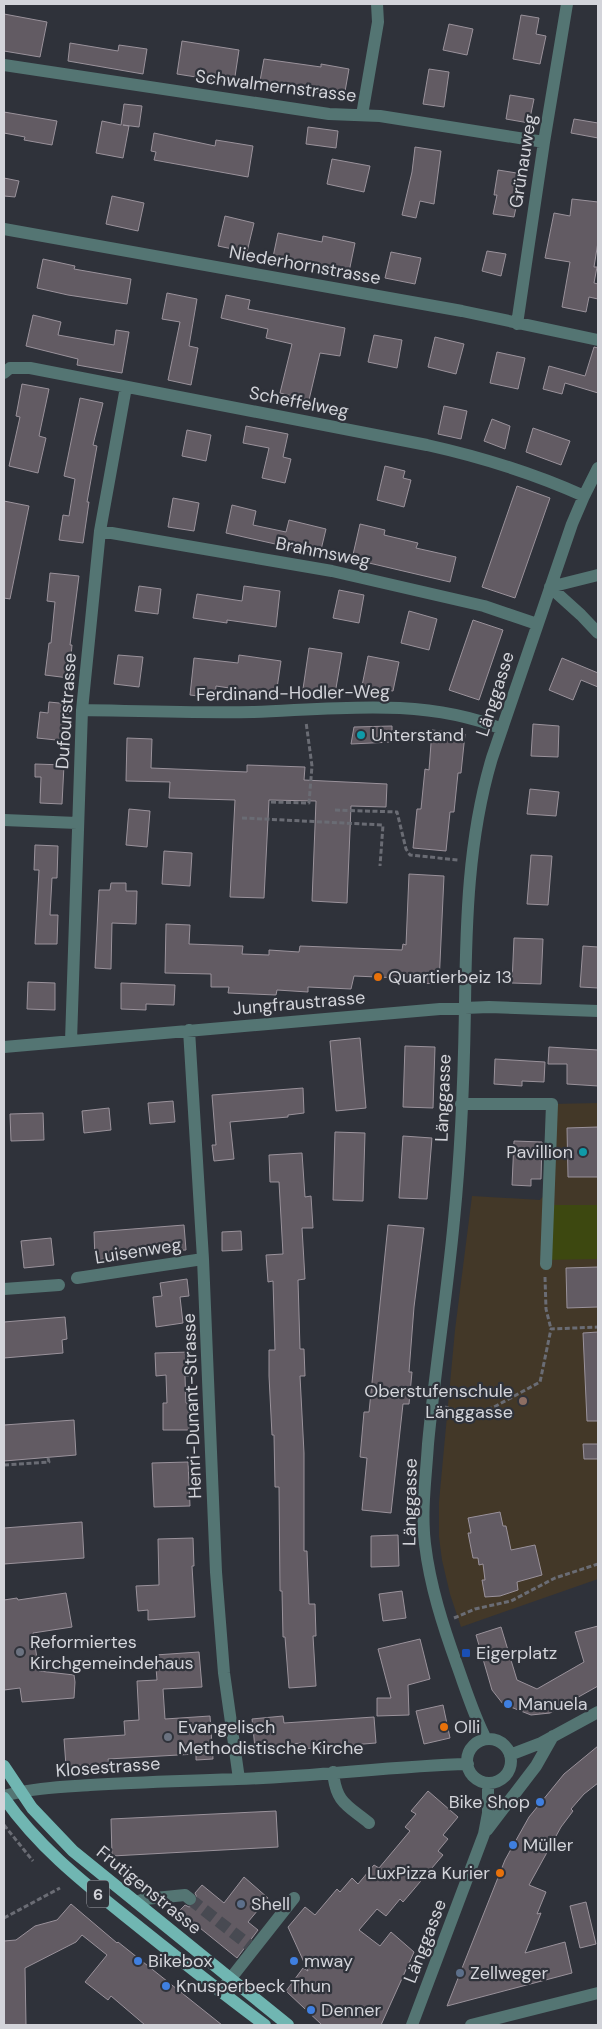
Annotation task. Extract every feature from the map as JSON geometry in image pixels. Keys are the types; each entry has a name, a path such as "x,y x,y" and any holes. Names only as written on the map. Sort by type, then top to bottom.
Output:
{"main road":[{"name":"Frutigenstrasse","path":"4,1766 20,1792 60,1839 288,2025"},
{"name":"Frutigenstrasse","path":"4,1797 24,1825 57,1860 220,1992 265,2025"}],"street":[{"path":"362,115 378,22 378,4"},
{"name":"Grünauweg","path":"517,324 544,142 568,4"},
{"name":"Schwalmernstrasse","path":"4,65 329,114 362,115 544,142"},
{"name":"Niederhornstrasse","path":"4,229 462,311 598,340"},
{"name":"Scheffelweg","path":"4,373 10,368 20,367 470,454 529,473 584,496"},
{"name":"Dufourstrasse","path":"71,1041 82,710 100,531 126,387"},
{"name":"Länggasse","path":"486,1739 472,1709 443,1623 432,1583 425,1544 424,1523 432,1402 454,1219 461,1104 471,861 487,776 502,729 550,587 584,496 598,468"},
{"name":"Brahmsweg","path":"100,531 332,570 484,606 537,624"},
{"path":"550,587 598,575"},
{"path":"550,587 598,633"},
{"name":"Ferdinand-Hodler-Weg","path":"82,710 204,713 305,709 413,709 478,720 502,729"},
{"path":"4,820 77,823"},
{"name":"Jungfraustrasse","path":"4,1047 465,1007 598,1011"},
{"name":"Henri-Dunant-Strasse","path":"189,1030 203,1259 216,1572 224,1673 239,1779"},
{"path":"461,1104 552,1104 546,1264"},
{"name":"Luisenweg","path":"77,1278 203,1259"},
{"path":"4,1289 59,1285"},
{"path":"510,1755 541,1743 598,1712"},
{"path":"484,1834 536,1766 553,1736"},
{"path":"486,1739 504,1744 510,1755 510,1768 506,1774 502,1779 488,1783 482,1782 473,1775 468,1764 472,1748 486,1739"},
{"name":"Klosestrasse","path":"4,1797 20,1792 174,1780 239,1779 468,1764"},
{"path":"333,1772 334,1788 342,1801 369,1823"},
{"name":"Länggasse","path":"412,2025 484,1834 488,1813 488,1783"},
{"path":"136,1902 145,1899 184,1895 190,1899"},
{"path":"220,1992 231,1979 251,1948 294,1898"},
{"path":"471,2025 598,1993"}],"path":[{"path":"271,802 309,803 312,766 305,709"},
{"path":"335,810 396,812 406,849 410,855 461,860"},
{"path":"242,818 383,825 380,866"},
{"path":"432,1402 472,1416 494,1407 540,1382 550,1329 546,1309 546,1264"},
{"path":"550,1329 598,1327"},
{"path":"6,1464 49,1462 48,1458"},
{"path":"443,1623 475,1610 511,1601 555,1578 598,1564"},
{"path":"4,1825 32,1861"},
{"path":"4,1918 60,1888"}],"shaded area":[{"name":"Oberstufenschule Länggasse","path":"598,1103 598,1579 461,1627 450,1594 442,1560 439,1537 439,1502 455,1330 472,1196 540,1200 548,1190 552,1104"}],"green space":[{"path":"544,1205 598,1205 598,1259 542,1260"}],"building":[{"path":"4,14 47,22 40,57 4,51"},
{"path":"521,15 539,18 536,34 546,36 540,64 513,59"},
{"path":"449,24 473,29 467,55 443,50"},
{"path":"182,41 239,50 234,83 177,74"},
{"path":"70,43 118,51 119,45 147,49 143,74 68,61"},
{"path":"264,59 321,67 321,64 349,69 344,97 316,92 317,89 260,81"},
{"path":"429,69 449,72 444,107 423,104"},
{"path":"510,95 534,99 529,123 506,119"},
{"path":"124,104 142,106 139,127 123,125 129,126 123,158 96,153 102,121 121,125"},
{"path":"4,112 57,121 52,145 24,140 25,137 4,133"},
{"path":"574,119 598,123 598,138 571,133"},
{"path":"308,127 338,131 336,148 306,144"},
{"path":"154,133 215,146 216,140 253,146 248,177 154,160 156,152 151,151"},
{"path":"415,147 441,151 434,204 420,201 416,218 402,215 412,172"},
{"path":"332,159 370,166 364,192 327,184"},
{"path":"498,170 523,174 514,217 493,214 497,195 494,195"},
{"path":"4,178 19,181 15,197 4,196"},
{"path":"112,196 144,203 138,231 106,224"},
{"path":"572,199 598,202 598,242 594,267 597,267 594,283 598,284 598,299 589,297 586,312 562,307 570,262 545,258 554,213 570,216"},
{"path":"225,216 254,223 247,252 218,246"},
{"path":"278,233 322,242 323,236 355,243 349,272 273,257"},
{"path":"487,251 506,254 501,276 482,271"},
{"path":"391,252 421,258 415,284 385,278"},
{"path":"43,259 75,266 74,269 131,279 127,304 37,288"},
{"path":"167,293 197,299 189,346 198,348 191,385 168,380 180,322 162,319"},
{"path":"226,295 250,300 248,309 345,328 340,356 320,353 309,400 280,393 292,344 266,338 268,329 221,318"},
{"path":"33,315 61,322 58,335 114,345 116,330 129,332 122,373 77,365 78,359 26,346"},
{"path":"374,335 402,340 397,368 368,362"},
{"path":"435,337 464,344 456,374 428,367"},
{"path":"594,347 598,348 598,393 565,383 562,394 543,389 549,366 585,376"},
{"path":"497,352 525,358 518,389 490,383"},
{"path":"22,384 49,389 39,436 46,438 38,473 9,466 20,417 16,416"},
{"path":"80,398 103,403 93,445 97,446 87,502 89,502 83,543 59,540 63,515 69,516 75,479 64,476"},
{"path":"444,406 467,411 461,439 438,434"},
{"path":"492,419 510,426 505,449 484,441"},
{"path":"246,426 288,434 283,457 291,459 285,483 262,478 269,448 243,443"},
{"path":"533,428 570,441 561,465 526,452"},
{"path":"187,430 211,435 206,461 182,456"},
{"path":"385,466 405,471 403,478 411,480 404,507 377,500"},
{"path":"517,486 550,498 515,598 482,587"},
{"path":"173,498 199,503 194,531 168,527"},
{"path":"4,501 29,506 10,599 4,598"},
{"path":"232,505 256,511 253,525 286,532 289,520 326,529 320,554 226,533"},
{"path":"360,524 385,530 384,535 418,543 416,548 456,557 450,582 352,559"},
{"path":"50,573 79,576 70,645 72,645 69,678 45,675 49,643 51,643 55,602 47,601"},
{"path":"139,586 161,589 158,614 135,611"},
{"path":"244,586 280,591 276,627 227,620 227,623 193,618 197,594 242,601"},
{"path":"339,590 364,595 359,623 333,618"},
{"path":"409,611 437,619 429,650 401,643"},
{"path":"473,620 503,630 479,700 449,690"},
{"path":"309,648 342,653 335,694 303,689"},
{"path":"118,655 143,657 139,687 114,684"},
{"path":"239,655 281,661 276,695 216,686 215,698 190,695 194,658 238,663"},
{"path":"368,656 399,662 393,691 362,686"},
{"path":"562,658 598,673 598,687 581,680 573,700 549,690"},
{"path":"49,702 69,704 66,741 37,738 40,712 48,713"},
{"path":"533,724 559,726 558,757 531,756"},
{"name":"Unterstand","path":"392,726 392,742 351,744 354,727"},
{"path":"432,730 465,734 454,812 450,812 446,851 413,848 417,809 421,809 425,769 429,770"},
{"path":"127,738 152,739 151,768 247,772 247,765 305,767 304,780 387,784 386,807 351,806 347,903 312,901 316,801 269,800 264,898 230,897 235,800 169,798 170,782 126,781"},
{"path":"35,764 64,765 62,804 40,803 41,777 35,777"},
{"path":"530,789 559,792 556,816 527,814"},
{"path":"129,809 150,811 147,847 126,845"},
{"path":"35,845 58,846 57,878 52,878 50,915 58,915 57,944 35,944 39,870 34,870"},
{"path":"164,851 192,853 190,886 162,884"},
{"path":"531,855 552,856 548,905 527,904"},
{"path":"409,874 444,876 439,984 401,982 401,978 354,976 351,989 308,987 308,992 277,990 276,995 228,993 229,987 211,987 211,974 165,973 166,924 190,925 189,944 243,946 242,954 269,955 269,950 299,952 300,946 402,950 403,944 406,945"},
{"path":"111,883 126,883 126,891 137,891 136,924 112,923 111,969 95,968 99,890 110,890"},
{"path":"514,938 543,939 541,984 512,983"},
{"path":"583,946 598,947 598,988 580,987"},
{"path":"28,982 55,983 55,1010 27,1009"},
{"path":"121,983 175,985 174,1005 146,1004 146,1010 121,1009"},
{"path":"360,1038 366,1108 336,1111 330,1041"},
{"path":"405,1046 435,1047 433,1108 403,1107"},
{"path":"549,1047 598,1050 598,1086 567,1084 567,1064 548,1064"},
{"path":"495,1059 545,1062 544,1082 522,1081 522,1086 494,1084"},
{"path":"303,1088 304,1113 288,1115 288,1117 230,1122 234,1159 214,1161 212,1145 216,1145 212,1095"},
{"path":"173,1101 175,1122 150,1124 148,1103"},
{"path":"109,1108 111,1130 84,1133 82,1111"},
{"path":"43,1113 44,1140 11,1141 10,1114"},
{"name":"Pavillion","path":"598,1127 598,1177 568,1177 567,1128"},
{"path":"335,1132 365,1133 363,1201 333,1200"},
{"path":"403,1136 432,1138 427,1199 399,1198"},
{"path":"514,1141 542,1142 541,1179 531,1179 531,1186 512,1185"},
{"path":"302,1153 305,1197 311,1196 313,1228 302,1228 305,1279 298,1280 300,1349 304,1349 305,1376 300,1376 304,1453 304,1551 307,1551 309,1604 315,1604 316,1636 313,1636 316,1686 289,1688 285,1637 283,1637 282,1591 280,1591 279,1487 275,1487 274,1435 272,1435 269,1376 269,1350 275,1350 273,1281 268,1282 266,1255 283,1254 279,1182 270,1182 269,1155"},
{"path":"184,1225 186,1250 124,1253 125,1257 95,1260 94,1232"},
{"path":"388,1225 424,1228 414,1307 409,1372 412,1372 409,1404 403,1404 391,1513 362,1510 367,1458 360,1457 364,1412 369,1412"},
{"path":"241,1231 242,1250 222,1251 222,1232"},
{"path":"51,1238 54,1265 24,1268 21,1241"},
{"path":"598,1267 598,1307 567,1308 566,1268"},
{"path":"187,1279 189,1296 180,1297 183,1323 156,1327 153,1297 162,1296 160,1283"},
{"path":"65,1317 67,1339 62,1340 63,1353 4,1358 4,1322"},
{"path":"598,1332 598,1421 587,1421 583,1333"},
{"path":"190,1352 191,1376 185,1376 186,1403 190,1403 189,1430 163,1430 163,1403 167,1403 166,1375 156,1376 155,1353"},
{"path":"74,1420 76,1455 4,1461 4,1425"},
{"path":"583,1444 598,1444 598,1459 584,1459"},
{"path":"188,1462 190,1506 154,1507 152,1463"},
{"path":"500,1512 503,1526 506,1526 511,1550 535,1545 542,1575 517,1582 518,1590 500,1596 485,1597 482,1580 485,1580 483,1564 479,1565 478,1558 473,1558 468,1533 471,1533 468,1518"},
{"path":"82,1522 84,1558 4,1564 4,1528"},
{"path":"398,1535 399,1566 371,1567 371,1536"},
{"path":"193,1538 194,1566 192,1566 195,1617 148,1620 148,1610 138,1611 136,1586 159,1585 158,1539"},
{"path":"402,1591 406,1618 383,1621 379,1594"},
{"name":"Reformiertes Kirchgemeindehaus","path":"66,1593 72,1627 33,1633 39,1671 74,1675 74,1698 22,1702 20,1688 4,1690 4,1600 17,1598 18,1600"},
{"path":"598,1626 598,1686 550,1713 531,1715 503,1704 492,1690 476,1635 501,1627 517,1680 537,1689 584,1662 575,1632"},
{"path":"420,1639 430,1679 408,1685 409,1715 377,1716 377,1698 391,1698 378,1649"},
{"path":"199,1652 202,1687 163,1689 165,1719 210,1716 213,1759 196,1760 196,1754 108,1759 109,1764 66,1766 64,1739 125,1735 124,1721 139,1720 137,1681 157,1680 155,1655"},
{"path":"443,1705 450,1738 424,1744 416,1711"},
{"path":"283,1716 284,1723 374,1717 376,1743 301,1749 301,1743 255,1748 252,1719"},
{"path":"598,1746 598,1783 584,1794 571,1809 573,1811 561,1827 529,1885 546,1892 537,1914 541,1913 525,1953 565,1942 572,1973 447,2006 505,1860 529,1817 564,1774"},
{"path":"428,1791 458,1817 443,1835 448,1839 438,1851 443,1855 403,1902 400,1899 386,1916 377,1909 359,1930 380,1946 391,1932 414,1952 381,2025 322,2025 286,1991 303,1968 308,1971 288,1927 305,1907 315,1915 337,1889 340,1892 352,1878 358,1884 374,1865 379,1868 410,1831 405,1827 416,1814 411,1811"},
{"path":"276,1811 278,1847 112,1856 111,1819"},
{"path":"244,1877 268,1898 248,1922 258,1930 237,1958 179,1911 185,1905 189,1907 196,1904 198,1900 195,1893 202,1885 224,1903"},
{"path":"586,1902 596,1944 580,1948 570,1906"},
{"path":"71,1904 117,1943 222,2025 145,2025 111,1996 108,2000 85,1982 107,1955 82,1935 76,1942 25,1968 26,2025 4,2025 4,1941 16,1940 35,1926 57,1920"}],"tunnel":[{"path":"190,1899 249,1945"}],"place":[{"name":"Unterstand","path":"361,735"},
{"name":"Quartierbeiz 13","path":"378,977"},
{"name":"Pavillion","path":"583,1152"},
{"name":"Oberstufenschule Länggasse","path":"523,1401"},
{"name":"Reformiertes Kirchgemeindehaus","path":"20,1652"},
{"name":"Eigerplatz","path":"466,1653"},
{"name":"Manuela","path":"508,1704"},
{"name":"Olli","path":"444,1727"},
{"name":"Evangelisch Methodistische Kirche","path":"168,1737"},
{"name":"Bike Shop","path":"540,1802"},
{"name":"Müller","path":"513,1845"},
{"name":"LuxPizza Kurier","path":"500,1873"},
{"name":"Shell","path":"241,1904"},
{"name":"Bikebox","path":"138,1961"},
{"name":"mway","path":"294,1961"},
{"name":"Zellweger","path":"460,1973"},
{"name":"Knusperbeck Thun","path":"166,1986"},
{"name":"Denner","path":"311,2010"}]}
